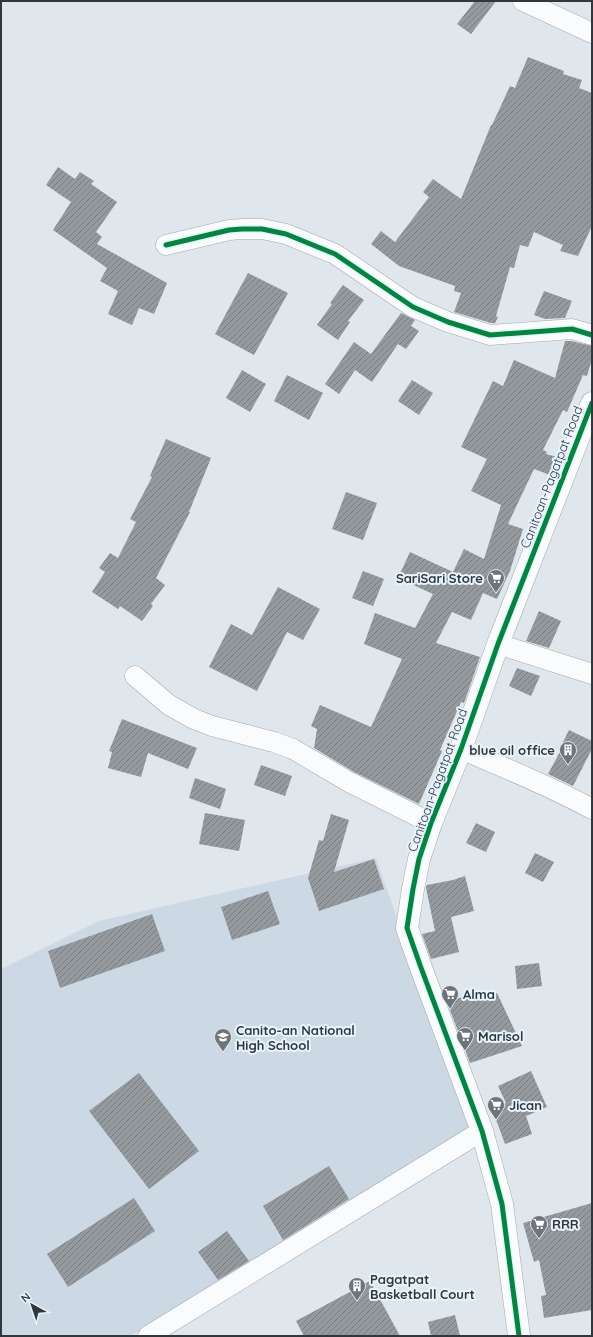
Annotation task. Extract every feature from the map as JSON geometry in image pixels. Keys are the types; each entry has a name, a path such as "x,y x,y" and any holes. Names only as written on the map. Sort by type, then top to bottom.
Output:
{"street":[{"path":"523,1 592,33"},
{"path":"166,245 229,230 262,229 286,234 335,254 413,307 448,322 490,335 572,329 592,335"},
{"name":"Canitoan-Pagatpat Road","path":"519,1336 502,1204 482,1131 420,965 408,928 412,889 419,859 431,823 461,749 498,644 586,436 592,403"},
{"path":"498,644 592,674"},
{"path":"135,676 169,705 194,719 212,726 274,742 293,749 349,782 431,823"},
{"path":"461,749 541,783 592,809"},
{"path":"148,1336 482,1131"}],"shaded area":[{"name":"Canito-an National High School","path":"376,858 473,1134 130,1336 1,1336 1,969 99,921"}],"building":[{"path":"475,1 496,1 471,34 457,24"},
{"path":"528,57 564,71 563,74 582,80 579,88 592,93 592,226 578,256 560,251 563,245 534,232 528,247 520,245 514,268 510,267 496,316 498,317 495,323 491,323 454,312 461,293 454,291 455,286 399,266 371,244 381,231 395,242 429,197 423,192 433,179 461,199 491,125 510,86 515,88"},
{"path":"58,167 75,179 80,172 94,181 91,184 117,202 96,232 102,237 97,244 167,283 154,314 139,308 132,325 108,314 118,291 100,281 107,268 53,230 71,202 46,185"},
{"path":"248,273 288,293 254,355 215,334"},
{"path":"343,285 364,300 348,321 350,322 338,340 317,325"},
{"path":"544,291 572,301 565,318 545,319 534,315"},
{"path":"401,313 415,320 411,326 419,331 406,349 398,344 372,382 355,370 339,394 325,384 354,342 371,354"},
{"path":"565,341 592,346 592,359 587,376 583,375 567,412 563,410 543,450 547,452 546,454 557,457 550,475 534,469 508,524 523,529 510,571 497,599 483,593 471,620 452,612 436,643 480,657 464,703 461,702 419,804 354,772 314,748 317,729 311,726 320,705 371,727 402,659 364,644 375,613 415,628 433,594 398,578 410,552 453,572 464,549 484,559 501,505 471,491 487,459 461,447 493,381 503,386 514,360 555,378"},
{"path":"242,370 266,384 250,412 226,398"},
{"path":"287,375 323,393 309,420 274,401"},
{"path":"412,380 433,393 419,415 398,401"},
{"path":"166,439 211,458 190,512 156,578 165,585 151,604 153,606 142,621 120,606 118,609 92,592 105,572 99,568 110,553 118,558 136,522 130,519 152,477 150,476"},
{"path":"346,492 377,503 363,540 332,529"},
{"path":"363,571 384,579 373,606 352,598"},
{"path":"278,587 320,609 303,640 287,632 257,691 209,667 231,624 252,635"},
{"path":"539,611 561,621 549,648 526,641"},
{"path":"517,668 540,676 531,696 509,686"},
{"path":"122,719 197,748 188,769 148,753 141,777 108,768 112,752 109,751"},
{"name":"blue oil office","path":"569,730 592,741 592,749 573,786 548,774 561,750 561,746"},
{"path":"261,765 292,776 285,796 254,785"},
{"path":"195,778 226,789 220,809 189,798"},
{"path":"205,813 245,820 239,851 199,844"},
{"path":"331,814 349,820 334,872 374,859 384,889 319,911 308,878 319,840 323,841"},
{"path":"476,823 495,832 486,852 466,843"},
{"path":"535,853 554,862 543,882 525,873"},
{"path":"465,876 474,911 451,917 459,952 431,959 422,934 435,931 426,888 427,885"},
{"path":"268,891 280,924 232,940 221,907"},
{"path":"152,914 165,951 60,988 48,951"},
{"path":"539,963 542,986 517,989 515,966"},
{"path":"478,992 478,995 497,993 522,1046 470,1063 447,1002"},
{"path":"531,1071 547,1107 526,1116 532,1134 505,1144 494,1114 503,1110 501,1105 506,1103 498,1086"},
{"path":"139,1073 199,1151 149,1189 89,1111"},
{"path":"329,1166 349,1199 283,1240 263,1206"},
{"path":"134,1198 155,1231 68,1287 47,1254"},
{"path":"592,1203 592,1310 544,1318 541,1296 546,1295 539,1260 534,1262 523,1223"},
{"path":"227,1231 249,1261 218,1280 198,1252"},
{"name":"Pagatpat Basketball Court","path":"370,1281 400,1336 304,1336 296,1321"},
{"path":"455,1315 460,1336 431,1336 428,1322"}],"cycle path":[{"path":"166,245 229,230 262,229 286,234 335,254 413,307 448,322 490,335 572,329 592,335"},
{"path":"519,1336 502,1204 482,1131 407,928 419,859 431,823 461,749 498,644 592,403"}],"place":[{"name":"SariSari Store","path":"496,593"},
{"name":"blue oil office","path":"568,765"},
{"name":"Alma","path":"450,1009"},
{"name":"Marisol","path":"465,1051"},
{"name":"Canito-an National High School","path":"223,1052"},
{"name":"Jican","path":"496,1120"},
{"name":"RRR","path":"539,1239"},
{"name":"Pagatpat Basketball Court","path":"357,1301"}]}
